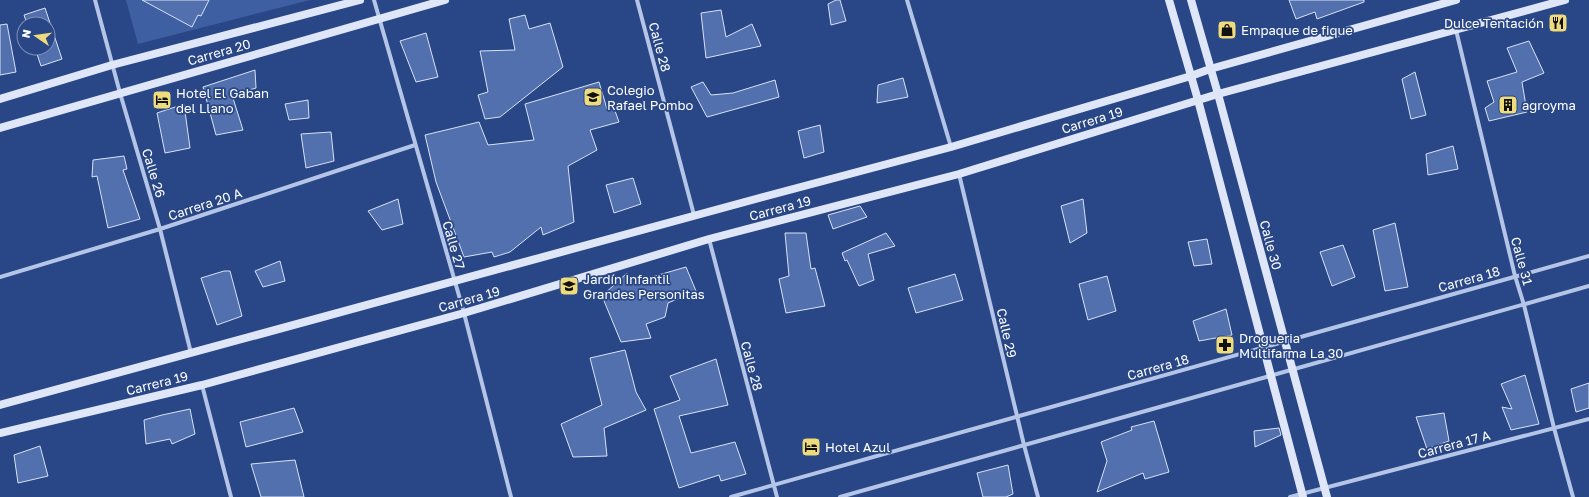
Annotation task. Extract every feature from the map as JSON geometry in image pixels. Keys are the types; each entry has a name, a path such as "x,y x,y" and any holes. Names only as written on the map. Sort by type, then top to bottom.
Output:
{"main road":[{"name":"Carrera 20","path":"0,99 112,65 360,0"},
{"name":"Carrera 20","path":"0,128 378,18 445,0"},
{"path":"1169,0 1198,100 1302,495"},
{"name":"Calle 30","path":"1191,0 1218,94 1327,497"},
{"name":"Carrera 19","path":"0,405 694,215 951,147 1191,76 1210,69 1443,2 1456,0"},
{"name":"Carrera 19","path":"0,433 202,385 464,313 709,240 959,174 1218,94 1565,0"}],"street":[{"name":"Calle 26","path":"95,0 112,65 160,229 192,353"},
{"name":"Calle 27","path":"374,0 464,313 511,497"},
{"name":"Calle 28","path":"636,0 694,215"},
{"path":"907,0 951,147"},
{"name":"Calle 31","path":"1456,30 1515,276 1524,305 1554,428 1573,497"},
{"name":"Carrera 20 A","path":"0,277 160,229 415,145"},
{"name":"Calle 29","path":"959,174 1017,417 1038,497"},
{"name":"Calle 28","path":"709,240 777,497"},
{"name":"Carrera 18","path":"731,497 1263,349 1589,256"},
{"path":"840,497 1589,286"},
{"path":"202,385 232,497"},
{"name":"Carrera 17 A","path":"1302,495 1589,419"},
{"path":"1290,497 1302,495"}],"shaded area":[{"path":"126,0 310,0 138,44"}],"building":[{"path":"142,0 209,0 201,16 198,15 192,27"},
{"path":"836,0 840,0 846,21 831,25 828,4"},
{"path":"1289,0 1364,0 1364,2 1317,19 1315,12 1296,19"},
{"path":"45,8 48,16 24,16"},
{"path":"721,10 726,37 752,24 761,46 706,58 701,13"},
{"path":"525,15 529,29 550,23 563,67 500,117 485,119 478,95 488,92 480,51 515,50 509,19"},
{"path":"7,24 16,72 0,75 0,25"},
{"path":"426,33 438,77 416,82 400,41"},
{"path":"56,41 62,59 41,66 38,56 56,56"},
{"path":"1529,41 1544,73 1522,82 1527,112 1489,121 1485,108 1494,102 1487,81 1517,72 1507,48"},
{"path":"255,70 256,88 232,95 243,130 216,135 203,87"},
{"path":"1415,72 1426,115 1411,119 1402,79"},
{"path":"903,78 908,97 877,103 878,85"},
{"path":"775,80 779,97 707,117 691,87 703,82 711,95 733,93"},
{"path":"599,82 607,109 614,108 619,122 590,130 597,150 568,166 574,222 543,235 541,227 510,252 494,257 492,252 464,257 436,182 425,135 479,122 488,145 534,140 525,104"},
{"path":"308,100 309,118 289,120 285,104"},
{"path":"184,104 190,148 165,153 157,113"},
{"path":"820,125 824,152 804,158 798,131"},
{"path":"331,132 334,161 306,168 301,134"},
{"path":"1453,146 1458,169 1428,175 1426,154"},
{"path":"124,156 127,169 123,170 140,219 108,228 97,176 92,177 93,160"},
{"path":"633,178 641,204 614,213 606,185"},
{"path":"398,199 403,224 382,230 368,211"},
{"path":"1083,199 1087,233 1070,243 1061,206"},
{"path":"860,206 867,217 833,229 828,215"},
{"path":"1395,223 1408,287 1385,291 1373,230"},
{"path":"785,233 806,233 811,269 815,268 825,306 786,313 779,279 789,276"},
{"path":"886,233 895,246 868,254 874,280 859,286 847,260 845,261 842,253"},
{"path":"1207,239 1212,264 1194,266 1188,242"},
{"path":"1343,245 1355,277 1332,286 1320,252"},
{"path":"280,261 285,281 263,287 255,271"},
{"path":"686,267 696,291 668,303 665,317 646,324 651,338 621,342 602,296 627,273 631,283"},
{"path":"224,271 230,271 242,316 217,325 201,278"},
{"path":"955,274 963,300 916,313 908,288"},
{"path":"1107,276 1116,311 1088,320 1079,284"},
{"path":"1226,309 1232,335 1199,341 1193,321"},
{"path":"625,350 636,392 646,410 604,428 607,456 573,457 561,424 602,405 590,358"},
{"path":"716,359 728,405 679,416 691,453 735,442 746,474 721,481 719,475 679,488 654,409 680,400 670,376"},
{"path":"1525,375 1539,424 1511,430 1502,407 1512,409 1501,384"},
{"path":"1589,383 1589,408 1576,412 1571,389"},
{"path":"294,408 303,432 246,447 240,422"},
{"path":"190,409 195,434 172,444 170,439 146,444 144,420"},
{"path":"1444,413 1449,441 1427,449 1416,417"},
{"path":"1154,421 1169,472 1145,479 1143,473 1097,492 1107,461 1101,442 1132,430 1131,427"},
{"path":"1279,428 1281,435 1255,447 1254,431"},
{"path":"40,446 48,476 18,483 14,455"},
{"path":"295,460 304,497 261,497 251,464"},
{"path":"1008,465 1013,494 1006,497 983,497 977,473"}],"place":[{"name":"Dulce Tentación","path":"1558,23"},
{"name":"Empaque de fique","path":"1227,30"},
{"name":"Colegio Rafael Pombo","path":"593,97"},
{"name":"Hotel El Gaban del Llano","path":"162,100"},
{"name":"agroyma","path":"1508,105"},
{"name":"Jardín Infantil Grandes Personitas","path":"569,286"},
{"name":"Drogueria Multifarma La 30","path":"1225,345"},
{"name":"Hotel Azul","path":"811,447"}]}
